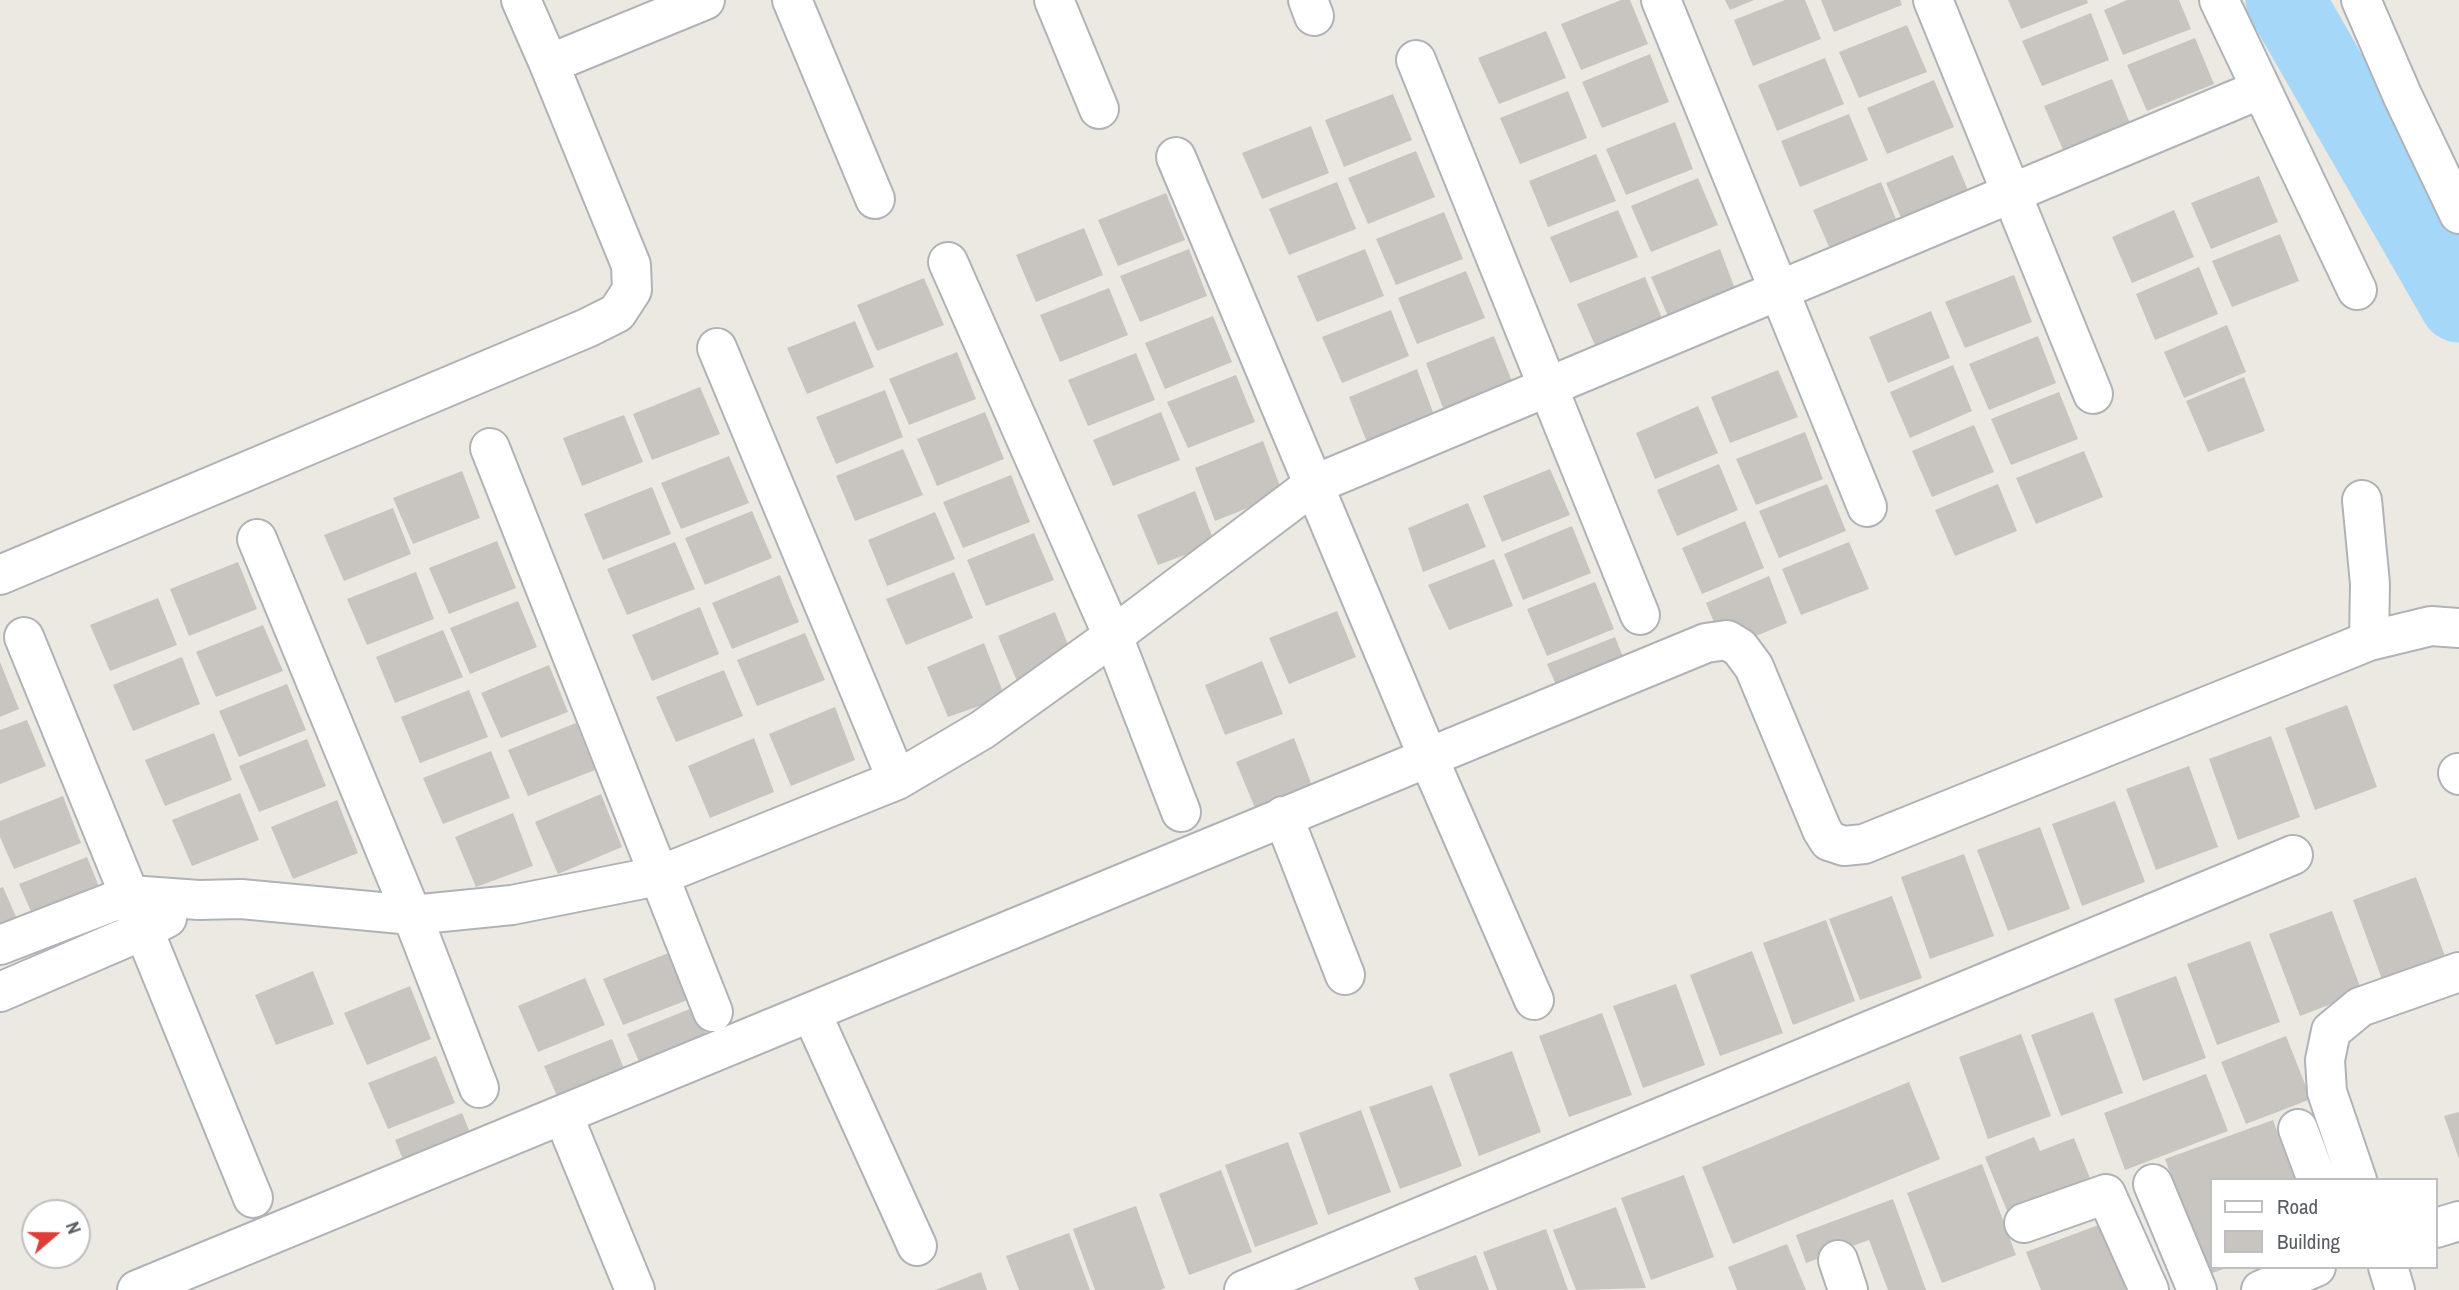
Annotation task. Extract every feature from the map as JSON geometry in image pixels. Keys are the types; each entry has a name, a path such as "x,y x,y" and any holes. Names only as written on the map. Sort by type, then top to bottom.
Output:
{"street":[{"path":"0,575 617,313 632,290 631,265 522,0"},
{"path":"549,64 705,0"},
{"path":"792,0 875,199"},
{"path":"1054,0 1099,109"},
{"path":"1661,0 1867,507"},
{"path":"1933,0 2093,394"},
{"path":"2219,0 2357,290"},
{"path":"2361,0 2403,97 2459,214"},
{"path":"1416,60 1640,615"},
{"path":"0,945 130,895 199,900 241,899 412,915 512,905 658,876 897,780 982,730 1113,636 1313,485 2261,89"},
{"path":"1175,158 1428,757 1534,1000"},
{"path":"948,262 1113,636 1181,812"},
{"path":"717,348 897,780"},
{"path":"490,448 713,1012"},
{"path":"2362,500 2370,584 2369,641"},
{"path":"257,539 412,915 479,1088"},
{"path":"136,1290 1706,643 1727,640 1740,648 1754,667 1822,830 1829,841 1844,846 1864,844 2369,641 2431,626 2459,628"},
{"path":"24,636 253,1198"},
{"path":"1283,816 1345,975"},
{"path":"1244,1290 2293,855"},
{"path":"0,992 144,930 199,900"},
{"path":"2356,1178 2327,1092 2325,1060 2331,1031 2360,1007 2459,972"},
{"path":"811,1012 917,1246"},
{"path":"563,1115 635,1290"},
{"path":"2298,1129 2316,1178"},
{"path":"2153,1184 2197,1290"},
{"path":"2024,1223 2106,1194 2148,1290"},
{"path":"2438,1227 2459,1221"},
{"path":"2261,1290 2311,1269"},
{"path":"2389,1269 2395,1290"}],"building":[{"path":"1621,0 1630,0 1648,44 1581,70 1561,24"},
{"path":"1725,0 1754,0 1730,10"},
{"path":"1785,0 1805,0 1821,39 1753,66 1734,20"},
{"path":"1821,0 1900,0 1902,5 1834,32"},
{"path":"2008,0 2087,0 2088,3 2021,29"},
{"path":"2127,0 2179,0 2191,29 2123,55 2104,10"},
{"path":"2091,13 2109,60 2042,86 2022,41"},
{"path":"1907,25 1927,72 1859,98 1839,52"},
{"path":"1546,31 1566,78 1499,104 1478,58"},
{"path":"2195,38 2214,84 2147,111 2127,65"},
{"path":"1650,54 1669,102 1602,128 1582,82"},
{"path":"1825,58 1844,104 1777,131 1758,85"},
{"path":"2112,79 2131,126 2064,152 2044,106"},
{"path":"1934,80 1954,127 1887,154 1867,108"},
{"path":"1568,91 1587,138 1520,164 1500,118"},
{"path":"1393,94 1412,140 1344,167 1325,120"},
{"path":"1849,114 1868,160 1800,187 1781,141"},
{"path":"1675,122 1693,169 1626,195 1606,149"},
{"path":"1311,126 1329,173 1262,199 1242,153"},
{"path":"1416,151 1435,197 1368,224 1348,178"},
{"path":"1596,154 1616,201 1548,227 1529,181"},
{"path":"1953,155 1973,202 1906,229 1886,183"},
{"path":"2259,176 2278,222 2211,249 2191,203"},
{"path":"1698,178 1718,225 1651,252 1631,206"},
{"path":"1337,182 1356,229 1289,255 1269,209"},
{"path":"1881,182 1900,229 1833,256 1813,210"},
{"path":"1166,193 1185,240 1118,266 1098,220"},
{"path":"1618,210 1638,257 1570,283 1550,237"},
{"path":"2174,210 2194,257 2132,283 2112,237"},
{"path":"1444,212 1463,259 1396,285 1376,239"},
{"path":"1084,228 1103,275 1036,302 1016,255"},
{"path":"2280,234 2299,281 2232,307 2212,261"},
{"path":"1189,249 1207,296 1140,322 1120,276"},
{"path":"1365,249 1384,296 1317,322 1297,276"},
{"path":"1720,249 1738,297 1671,323 1651,277"},
{"path":"2199,267 2218,314 2155,340 2136,294"},
{"path":"1466,271 1485,318 1417,344 1398,298"},
{"path":"2014,275 2032,322 1965,348 1945,302"},
{"path":"1645,277 1664,323 1597,350 1577,304"},
{"path":"924,278 944,325 877,351 857,305"},
{"path":"1109,288 1128,335 1060,362 1040,315"},
{"path":"1391,310 1409,356 1342,383 1322,337"},
{"path":"1931,311 1950,358 1888,383 1869,337"},
{"path":"1213,316 1232,362 1165,389 1145,343"},
{"path":"855,321 874,367 807,394 787,348"},
{"path":"2227,325 2246,372 2184,398 2164,352"},
{"path":"1494,336 1515,389 1446,416 1426,363"},
{"path":"2038,336 2056,383 1989,410 1969,364"},
{"path":"957,352 976,399 909,425 889,379"},
{"path":"1136,353 1155,400 1088,426 1068,380"},
{"path":"1953,365 1972,411 1910,438 1890,392"},
{"path":"1417,369 1437,423 1370,450 1349,397"},
{"path":"1778,370 1798,417 1730,443 1711,397"},
{"path":"1236,375 1255,422 1188,448 1167,402"},
{"path":"2244,377 2265,431 2208,452 2186,401"},
{"path":"700,387 720,434 652,460 633,414"},
{"path":"885,390 903,437 836,464 816,417"},
{"path":"2059,392 2078,439 2011,465 1991,419"},
{"path":"1698,406 1718,453 1655,479 1636,433"},
{"path":"985,412 1004,459 937,486 917,439"},
{"path":"1161,412 1180,460 1113,486 1093,440"},
{"path":"624,415 643,462 582,486 563,438"},
{"path":"1974,425 1994,472 1932,497 1912,451"},
{"path":"1805,432 1823,479 1756,505 1736,459"},
{"path":"1263,441 1283,494 1215,521 1195,468"},
{"path":"903,449 923,495 855,521 836,476"},
{"path":"2084,451 2103,497 2036,524 2016,478"},
{"path":"729,456 749,503 681,529 661,483"},
{"path":"1719,464 1738,510 1677,536 1657,490"},
{"path":"1550,469 1570,515 1502,542 1483,496"},
{"path":"462,471 480,518 413,544 393,498"},
{"path":"1011,475 1030,522 963,548 943,502"},
{"path":"1827,484 1846,531 1779,558 1759,511"},
{"path":"1998,484 2017,531 1955,556 1935,510"},
{"path":"652,487 671,534 603,560 584,514"},
{"path":"1195,491 1215,544 1158,565 1137,515"},
{"path":"1468,503 1486,547 1423,572 1408,528"},
{"path":"393,508 411,554 344,581 324,535"},
{"path":"752,511 772,558 705,585 685,538"},
{"path":"935,512 955,559 887,586 868,540"},
{"path":"1745,521 1764,568 1702,594 1682,548"},
{"path":"1572,526 1591,573 1523,600 1504,554"},
{"path":"1034,533 1054,580 986,606 967,560"},
{"path":"497,541 516,588 449,614 429,568"},
{"path":"675,542 695,589 627,615 607,569"},
{"path":"1849,542 1869,589 1801,615 1782,569"},
{"path":"1494,559 1513,606 1449,630 1428,585"},
{"path":"238,562 257,609 189,636 170,589"},
{"path":"416,572 434,619 367,645 347,599"},
{"path":"954,572 973,618 906,645 886,599"},
{"path":"780,575 799,622 732,649 712,603"},
{"path":"1769,576 1787,623 1725,649 1706,603"},
{"path":"1595,582 1614,629 1547,656 1527,609"},
{"path":"158,598 177,645 110,671 90,625"},
{"path":"518,601 537,647 470,674 450,628"},
{"path":"700,607 719,654 652,681 632,635"},
{"path":"1337,611 1356,657 1289,684 1269,638"},
{"path":"1055,612 1076,665 1019,686 998,636"},
{"path":"263,625 283,671 216,697 196,652"},
{"path":"443,630 463,677 395,703 376,657"},
{"path":"805,633 825,680 757,706 737,660"},
{"path":"1615,637 1634,684 1567,710 1547,664"},
{"path":"984,643 1005,697 948,717 927,667"},
{"path":"182,657 200,704 133,731 113,685"},
{"path":"1262,661 1283,714 1225,735 1205,685"},
{"path":"0,662 19,709 0,717"},
{"path":"549,665 568,712 501,738 481,693"},
{"path":"724,670 743,716 676,742 656,697"},
{"path":"287,684 306,730 239,757 219,711"},
{"path":"469,690 488,737 420,763 401,717"},
{"path":"2347,705 2377,787 2315,810 2285,728"},
{"path":"835,707 855,760 791,786 769,734"},
{"path":"27,720 46,766 0,784 0,730"},
{"path":"576,723 595,770 528,796 508,750"},
{"path":"214,733 232,780 165,806 145,760"},
{"path":"2271,736 2300,817 2238,840 2209,759"},
{"path":"754,738 774,792 710,818 688,766"},
{"path":"1294,738 1314,791 1257,813 1236,762"},
{"path":"307,739 326,786 259,812 239,766"},
{"path":"491,751 510,798 443,824 423,778"},
{"path":"2189,766 2218,847 2156,870 2126,789"},
{"path":"240,793 259,840 192,866 172,820"},
{"path":"601,794 622,847 558,874 535,822"},
{"path":"63,796 81,843 14,869 0,837 0,821"},
{"path":"337,800 358,853 293,879 271,827"},
{"path":"2115,801 2145,882 2082,906 2052,824"},
{"path":"513,813 533,866 476,887 455,837"},
{"path":"2040,827 2070,909 2008,931 1977,850"},
{"path":"1964,854 1994,936 1930,959 1901,877"},
{"path":"87,857 106,904 39,930 19,884"},
{"path":"2416,877 2446,959 2383,982 2353,900"},
{"path":"3,887 23,933 0,942 0,888"},
{"path":"1892,896 1922,978 1860,1000 1829,919"},
{"path":"2332,911 2362,992 2300,1016 2269,934"},
{"path":"1826,920 1855,1001 1793,1025 1763,943"},
{"path":"2250,941 2280,1022 2217,1045 2187,964"},
{"path":"1752,951 1783,1033 1720,1056 1690,975"},
{"path":"671,952 690,999 623,1025 603,979"},
{"path":"313,971 334,1024 276,1045 255,995"},
{"path":"2176,976 2206,1058 2143,1081 2114,999"},
{"path":"585,978 605,1025 538,1052 518,1006"},
{"path":"1676,984 1705,1065 1643,1088 1613,1006"},
{"path":"410,986 431,1039 367,1065 344,1013"},
{"path":"695,1007 714,1054 647,1080 627,1034"},
{"path":"2093,1012 2123,1093 2061,1116 2031,1035"},
{"path":"1602,1013 1632,1095 1569,1117 1539,1036"},
{"path":"2021,1034 2051,1116 1988,1139 1959,1057"},
{"path":"2286,1036 2311,1099 2246,1124 2221,1062"},
{"path":"612,1039 631,1086 564,1112 544,1066"},
{"path":"1512,1051 1541,1132 1479,1156 1449,1074"},
{"path":"436,1056 455,1103 388,1129 368,1083"},
{"path":"2206,1074 2228,1131 2125,1170 2104,1113"},
{"path":"1909,1082 1940,1159 1733,1244 1702,1167"},
{"path":"1432,1085 1462,1166 1400,1189 1369,1107"},
{"path":"1361,1110 1391,1192 1328,1215 1299,1133"},
{"path":"2459,1112 2459,1159 2444,1116"},
{"path":"462,1113 481,1160 414,1186 395,1140"},
{"path":"2273,1120 2294,1178 2210,1178 2210,1269 2224,1269 2207,1275 2165,1159"},
{"path":"2034,1137 2040,1151 2074,1138 2093,1186 2010,1218 1985,1157"},
{"path":"1288,1142 1318,1224 1255,1247 1225,1165"},
{"path":"1982,1164 2016,1255 1942,1283 1907,1193"},
{"path":"1221,1170 1252,1252 1189,1275 1159,1194"},
{"path":"1684,1175 1714,1257 1651,1280 1621,1198"},
{"path":"1893,1199 1926,1290 1888,1290 1869,1240 1806,1263 1796,1235"},
{"path":"1136,1206 1165,1288 1095,1290 1073,1229"},
{"path":"1616,1207 1646,1288 1576,1290 1553,1230"},
{"path":"2104,1223 2129,1290 2041,1290 2026,1252"},
{"path":"1546,1229 1568,1290 1497,1290 1483,1252"},
{"path":"1069,1233 1090,1290 1019,1290 1006,1256"},
{"path":"1787,1244 1806,1290 1737,1290 1728,1267"},
{"path":"1476,1255 1489,1290 1419,1290 1414,1278"},
{"path":"981,1272 987,1290 935,1290"}],"waterway":[{"path":"2285,0 2459,303"}]}
